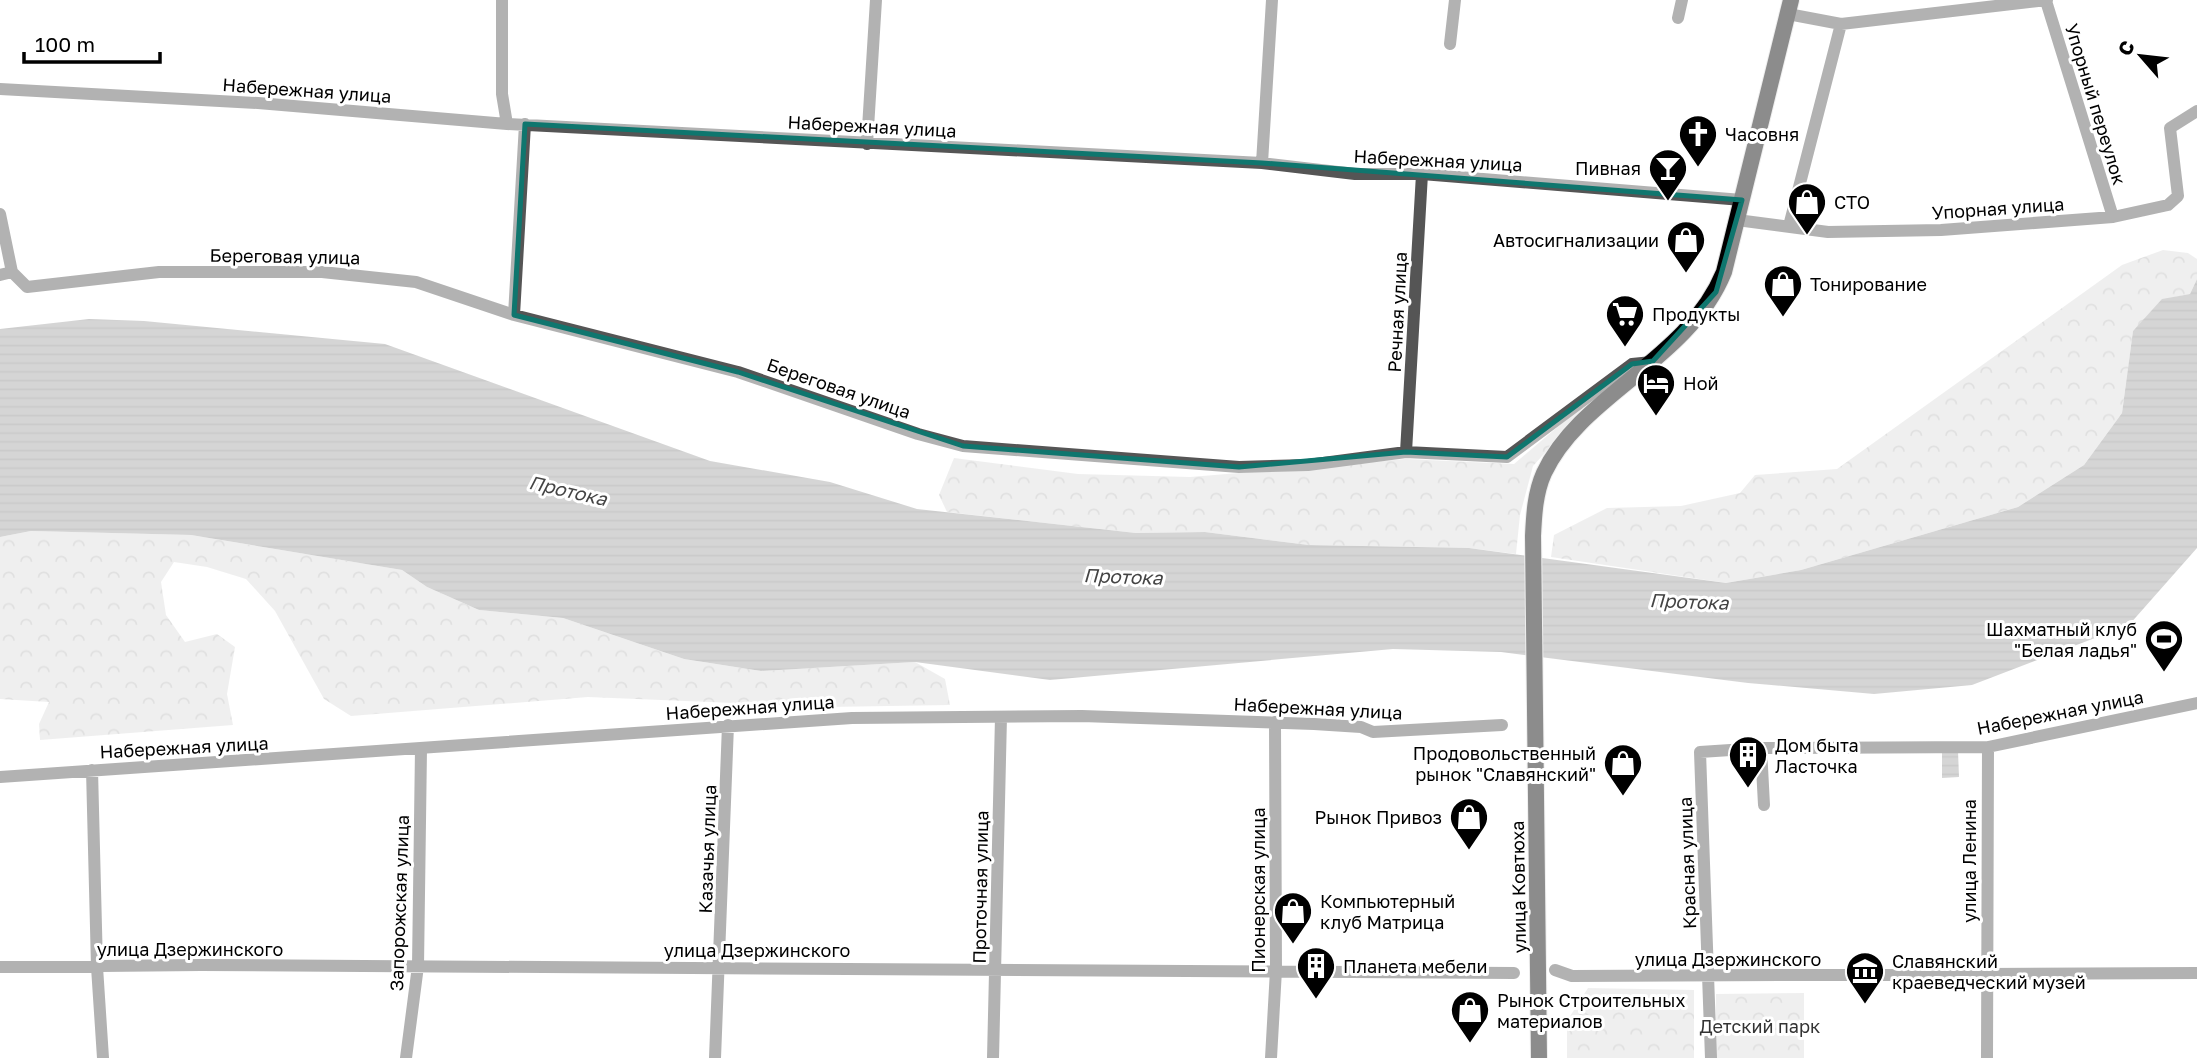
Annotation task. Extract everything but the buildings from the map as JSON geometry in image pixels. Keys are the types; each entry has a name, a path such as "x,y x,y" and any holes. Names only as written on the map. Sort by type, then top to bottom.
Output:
{"main road":[{"path":"1653,361 1691,324 1716,292 1737,220 1789,7"},
{"name":"улица Ковтюха","path":"1539,1058 1532,536 1536,500 1553,458 1576,429 1653,361"}],"street":[{"path":"502,0 502,94 507,124"},
{"path":"867,144 876,0"},
{"path":"1262,163 1272,0"},
{"path":"1450,44 1455,0"},
{"path":"1678,18 1682,0"},
{"path":"1789,7 1841,24 2046,1"},
{"name":"Упорный переулок","path":"2046,1 2113,218"},
{"path":"1789,226 1841,24"},
{"name":"Набережная улица","path":"0,89 258,103 507,124 1262,163 1355,174 1422,174 1742,200"},
{"name":"Упорная улица","path":"1737,220 1828,232 1941,230 2113,218 2168,205 2178,196 2170,128 2197,111"},
{"path":"514,315 525,124"},
{"name":"Речная улица","path":"1406,452 1422,174"},
{"path":"0,214 6,274"},
{"name":"Береговая улица","path":"6,274 27,287 159,272 355,274 416,282 514,315 738,372 918,434 963,446 1239,467 1308,465 1406,452 1507,457 1632,364 1653,361"},
{"name":"Набережная улица","path":"1700,752 1760,748 1988,747 2197,703"},
{"name":"Набережная улица","path":"0,777 852,718 1001,717 1275,722 1361,727 1373,732 1502,724"},
{"name":"Проточная улица","path":"993,1058 1001,717"},
{"name":"Пионерская улица","path":"1271,1058 1276,970 1275,722"},
{"name":"Казачья улица","path":"715,1058 721,968 728,725"},
{"name":"улица Ленина","path":"1987,1058 1990,974 1988,747"},
{"path":"1760,748 1764,805"},
{"name":"Запорожская улица","path":"406,1058 418,966 421,749"},
{"name":"Красная улица","path":"1700,752 1711,1058"},
{"path":"92,770 97,967 103,1058"},
{"name":"улица Дзержинского","path":"0,967 418,966 1514,973"},
{"name":"улица Дзержинского","path":"1555,970 1572,976 1708,978 2197,973"}],"highlighted area":[{"path":"525,124 1262,163 1742,200 1716,292 1653,361 1632,364 1507,457 1406,452 1239,467 963,446 738,372 514,315"}],"green space":[{"path":"2163,250 2188,253 2197,259 2197,279 2190,294 2170,298 2133,331 2122,413 2084,465 2018,507 1801,570 1726,583 1551,557 1554,535 1607,508 1681,506 1740,493 1755,475 1837,469 2122,265"},
{"path":"1581,407 1585,409 1533,466 1520,515 1516,554 1469,548 1309,545 1205,532 1136,533 947,512 939,495 954,458 1078,474 1190,477 1406,459 1514,464"},
{"path":"31,531 191,535 402,570 427,587 479,610 563,618 684,659 761,671 915,662 945,679 950,705 828,707 588,697 351,716 324,699 275,611 246,579 207,567 174,562 161,582 166,615 185,642 217,634 235,647 227,694 233,725 40,740 39,724 49,702 0,699 0,537"},
{"path":"1588,988 1694,990 1694,1058 1567,1058 1567,1021"},
{"name":"Детский парк","path":"1804,993 1804,1058 1716,1058 1716,994"}],"water":[{"name":"Протока","path":"2197,279 2197,548 2129,625 1972,685 1874,694 1748,683 1501,652 1393,649 1050,680 915,662 761,671 684,659 563,618 479,610 427,587 402,570 191,535 31,531 0,537 0,329 89,319 144,321 385,344 710,461 830,482 917,509 1136,533 1205,532 1309,545 1469,548 1726,583 1801,570 2018,507 2084,465 2122,413 2133,331 2162,299 2190,294"},
{"path":"1958,751 1959,777 1942,778 1942,752"}],"place":[{"name":"Часовня","path":"1698,168"},
{"name":"Пивная","path":"1668,202"},
{"name":"СТО","path":"1807,236"},
{"name":"Автосигнализации","path":"1686,274"},
{"name":"Тонирование","path":"1783,318"},
{"name":"Продукты","path":"1625,348"},
{"name":"Ной","path":"1656,417"},
{"name":"Шахматный клуб \"Белая ладья\"","path":"2164,673"},
{"name":"Дом быта Ласточка","path":"1748,789"},
{"name":"Продовольственный рынок \"Славянский\"","path":"1623,797"},
{"name":"Рынок Привоз","path":"1469,851"},
{"name":"Компьютерный клуб Матрица","path":"1293,945"},
{"name":"Планета мебели","path":"1316,1000"},
{"name":"Славянский краеведческий музей","path":"1865,1005"},
{"name":"Рынок Строительных материалов","path":"1470,1044"}]}
